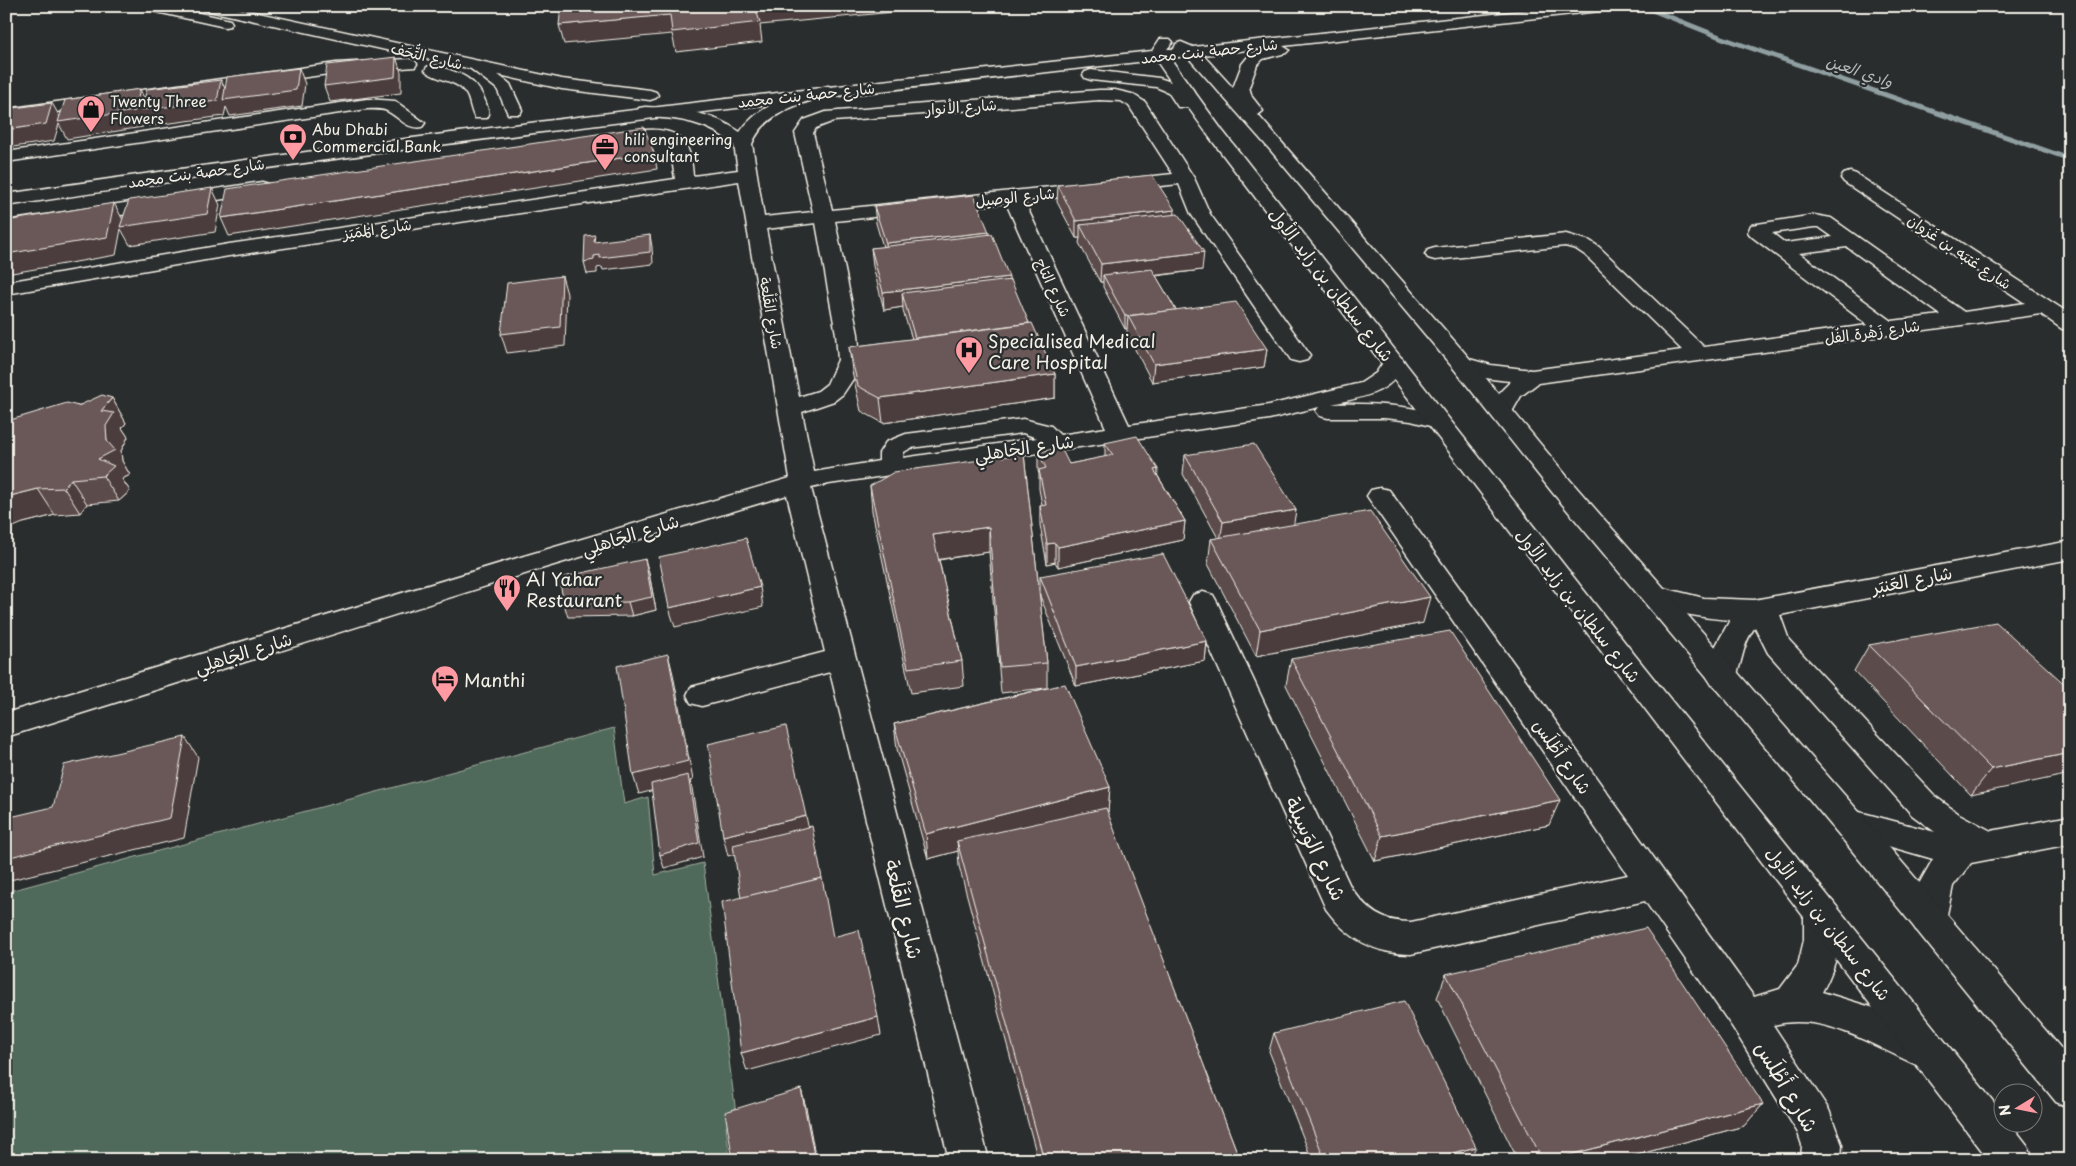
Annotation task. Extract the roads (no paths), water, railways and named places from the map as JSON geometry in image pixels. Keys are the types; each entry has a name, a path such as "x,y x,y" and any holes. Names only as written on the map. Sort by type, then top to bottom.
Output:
{"street":[{"name":"شارع التُّحَف","path":"148,6 440,72 460,80 472,88 479,101 483,117"},
{"name":"شارع التُّحَف","path":"206,6 580,87 650,94"},
{"path":"1333,21 1492,6"},
{"name":"شارع حصة بنت محمد","path":"1192,52 1609,6"},
{"path":"1278,148 1273,134 1244,98 1242,92 1242,81 1252,59 1265,53 1340,42 1377,32"},
{"path":"1164,42 1192,52 1278,148 1462,364 1722,677 1848,822 2070,1089"},
{"name":"شارع حصة بنت محمد","path":"6,200 180,173 519,127 952,78 1164,42"},
{"name":"شارع سلطان بن زايد الأول","path":"1164,42 1216,134 1624,662 2014,1160"},
{"path":"336,68 351,62 358,56 358,53"},
{"path":"6,114 336,68 409,64"},
{"path":"477,66 504,86 514,110"},
{"path":"952,78 997,80 1072,74 1159,82 1174,89 1192,116 1216,134"},
{"path":"644,112 678,114 707,121 729,131 743,144 749,130 762,117 792,102 828,91"},
{"path":"577,102 669,92"},
{"name":"شارع الأنوار","path":"789,408 826,396 835,389 842,379 849,360 847,334 824,216 804,134 810,124 832,116 1116,96 1136,103 1185,178 1201,214 1299,355"},
{"path":"6,157 367,104 389,106 416,123"},
{"path":"235,166 303,148 531,107"},
{"path":"463,116 483,117 499,126 519,127"},
{"path":"388,126 435,120"},
{"path":"593,142 648,136 670,139 677,145 685,182"},
{"name":"شارع القَلْعة","path":"743,144 755,224 789,408 800,483 841,658 969,1160"},
{"path":"132,207 180,173"},
{"name":"شارع المُمَيَز","path":"6,288 229,250 748,174"},
{"name":"شارع الوصيل","path":"755,224 1185,178"},
{"name":"شارع عُتبَه بن غَزوان","path":"1850,178 2070,324"},
{"path":"6,227 278,186"},
{"name":"شارع التاج","path":"1012,196 1120,432"},
{"path":"1888,329 1758,232 1758,228 1817,221 1827,224 1961,319"},
{"path":"1435,254 1555,241 1576,242 1592,252 1700,354"},
{"path":"1782,249 1851,241"},
{"name":"شارع زَهْرة الفُل","path":"1462,364 1503,374 1532,377 2045,308"},
{"name":"شارع الجَاهلِي","path":"6,725 534,562 800,483 829,476 892,466 1269,412 1369,388 1382,381 1390,373 1394,363"},
{"name":"شارع زَهْرة الفُل","path":"1501,412 1508,396 1532,377"},
{"name":"شارع الجَاهلِي","path":"1269,412 1384,410 1422,415 1438,421"},
{"name":"شارع أَطْلَس","path":"1380,496 1746,1016 1815,1124 1822,1145 1821,1160"},
{"name":"شارع العَنبَر","path":"1655,596 1706,609 1723,611 1760,608 2070,550"},
{"name":"شارع الوَسِيلة","path":"1203,602 1338,898 1350,915 1363,926 1379,934 1396,939 1411,938 1654,884"},
{"path":"1722,677 1725,656 1733,635 1760,608 1778,646 1924,806 1964,834 1975,849"},
{"path":"702,695 841,658"},
{"path":"1848,822 1916,842 1975,849"},
{"path":"1928,919 1930,898 1937,880 1948,864 1975,849 2070,830"},
{"path":"1790,1005 1804,990 1815,973 1822,940 1821,913"},
{"name":"شارع أَطْلَس","path":"1746,1016 1790,1005 1818,1009 1846,1016 1905,1039 1934,1056"}],"waterway":[{"name":"وادي العين","path":"1642,6 1725,39 2070,159"}],"place":[{"name":"Twenty Three Flowers","path":"91,133"},
{"name":"Abu Dhabi Commercial Bank","path":"293,161"},
{"name":"hili engineering consultant","path":"605,171"},
{"name":"Specialised Medical Care Hospital","path":"969,374"},
{"name":"Al Yahar Restaurant","path":"507,612"},
{"name":"Manthi","path":"445,703"}]}
